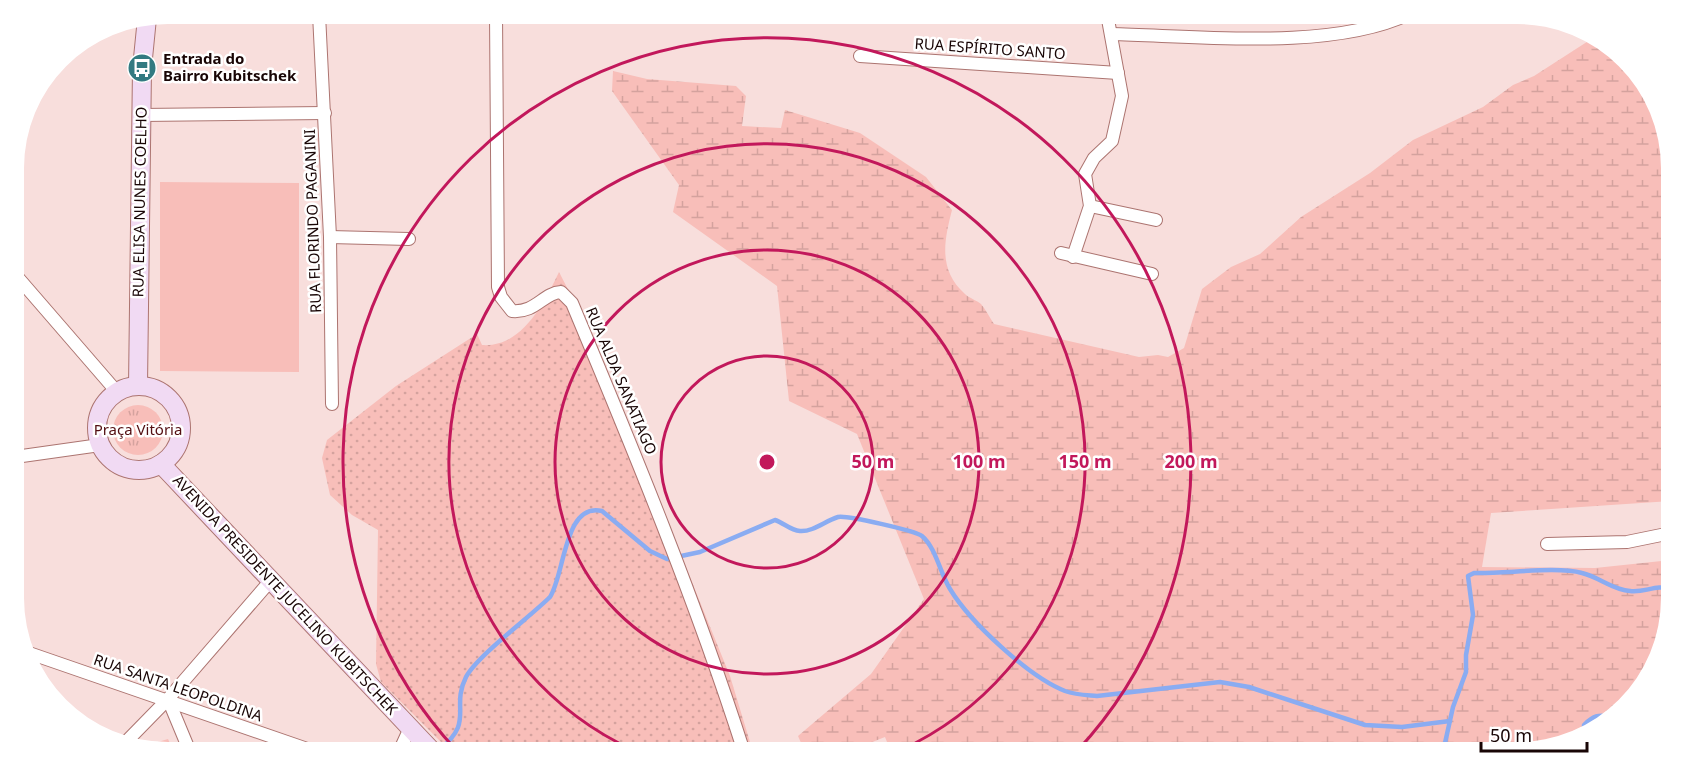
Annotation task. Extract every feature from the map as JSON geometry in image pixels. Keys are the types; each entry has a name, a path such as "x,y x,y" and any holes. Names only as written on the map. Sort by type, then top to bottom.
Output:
{"street":[{"path":"320,24 325,113"},
{"name":"RUA ALDA SANATIAGO","path":"496,24 498,287 501,297 512,311 530,309 554,292 561,292 572,303 654,498 741,742"},
{"path":"1109,24 1122,96 1112,141 1094,158 1085,174 1090,206 1067,255 1152,274"},
{"path":"1111,34 1302,38 1364,24"},
{"name":"RUA ELISA NUNES COELHO","path":"138,386 142,68 146,26"},
{"name":"RUA ESPÍRITO SANTO","path":"860,56 1118,73"},
{"name":"RUA FLORINDO PAGANINI","path":"141,115 325,113 330,237 332,404"},
{"path":"1090,206 1156,220"},
{"path":"330,237 410,239"},
{"path":"24,285 117,392"},
{"path":"138,386 163,394 178,414 181,427 178,441 171,454 161,464 147,469 133,470 120,465 108,456 100,444 98,418 103,406 117,392 138,386"},
{"path":"24,456 100,444"},
{"name":"AVENIDA PRESIDENTE JUCELINO KUBITSCHEK","path":"161,464 424,742"},
{"path":"1547,544 1627,542 1661,535"},
{"path":"131,737 168,699 272,579"},
{"name":"RUA SANTA LEOPOLDINA","path":"36,655 288,742"},
{"path":"168,699 186,742"},
{"path":"404,742 411,728"}],"green space":[{"path":"1587,42 1589,43 1619,66 1642,96 1656,130 1660,149 1661,502 1491,513 1482,567 1595,568 1661,561 1661,608 1653,645 1642,670 1612,706 1581,727 1564,734 1527,742 887,742 885,737 872,742 801,742 798,736 871,674 924,599 857,434 789,401 777,286 673,212 679,185 612,91 613,71 647,79 736,86 746,96 742,126 781,128 785,110 860,133 926,177 952,210 945,244 950,275 965,294 981,304 994,324 1139,357 1158,355 1168,357 1184,348 1202,289 1231,267 1260,254 1301,217 1370,173 1413,140 1483,107 1513,85 1534,76"},
{"path":"160,182 299,183 299,372 160,371"},
{"path":"559,272 592,336 730,676 750,742 441,742 381,682 376,664 378,530 352,515 330,495 322,458 327,440 396,386 477,334 482,345 496,344 509,339 530,321"},
{"name":"Praça Vitória","path":"133,405 143,405 156,412 163,425 163,435 156,448 143,455 133,455 124,451 117,444 113,435 113,425 117,416 124,409"}],"waterway":[{"path":"448,742 459,723 460,698 466,677 492,647 550,597 573,528 580,517 589,511 602,511 650,551 667,559 700,552 775,520 793,529 805,531 838,517 844,517 917,534 922,536 931,547 946,583 971,617 1035,674 1073,693 1097,696 1220,682 1249,687 1365,725 1402,727 1450,721"},
{"path":"1445,742 1453,707 1466,672 1466,655 1473,615 1468,576 1474,573 1559,570 1582,573 1624,590 1635,591 1661,587"},
{"path":"1584,725 1600,716"}],"place":[{"name":"Entrada do Bairro Kubitschek","path":"142,68"}]}
